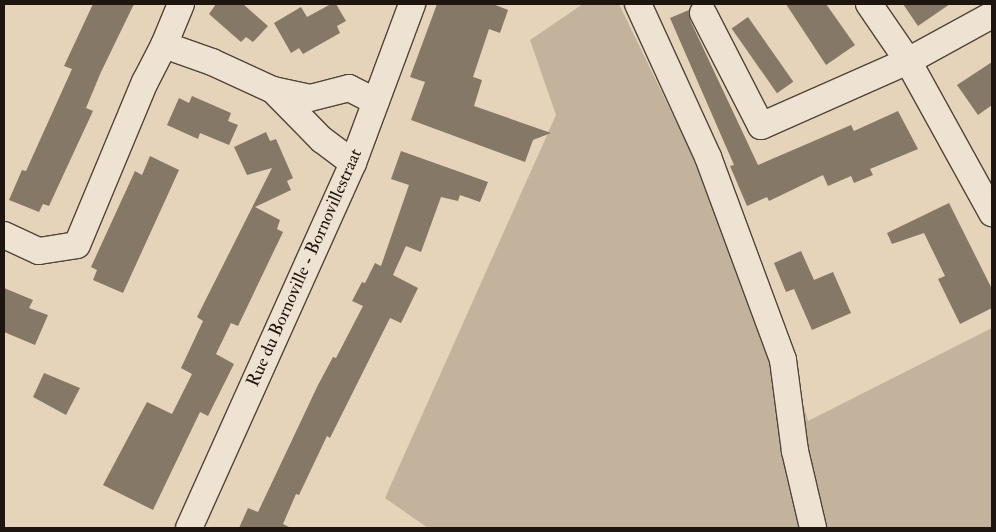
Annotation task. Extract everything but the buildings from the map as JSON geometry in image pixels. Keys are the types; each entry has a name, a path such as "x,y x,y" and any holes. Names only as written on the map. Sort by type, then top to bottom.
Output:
{"street":[{"path":"4,235 39,251 77,246 145,82 164,45 181,4"},
{"name":"Rue du Bornoville - Bornovillestraat","path":"189,528 352,164 412,4"},
{"path":"638,4 708,157 783,360 794,451 813,528"},
{"path":"869,4 908,60 992,212"},
{"path":"703,13 761,126 908,60 992,16"},
{"path":"164,45 212,62 273,90 310,98 349,88 376,102"},
{"path":"273,90 322,140 352,164"}],"shaded area":[{"path":"583,4 619,4 788,353 808,421 992,328 992,528 428,528 385,498 556,115 530,40"}]}
